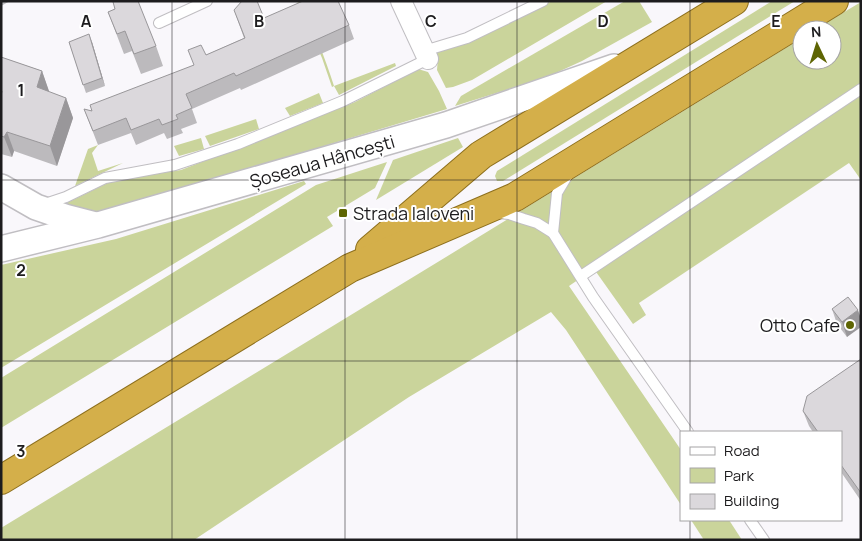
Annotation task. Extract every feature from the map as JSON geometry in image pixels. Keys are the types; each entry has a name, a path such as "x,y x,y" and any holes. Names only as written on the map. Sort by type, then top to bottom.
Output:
{"highway":[{"name":"Șoseaua Hâncești","path":"350,268 481,155 734,1"},
{"name":"Șoseaua Hâncești","path":"1,480 350,268 515,197 834,1"}],"street":[{"path":"401,1 426,55"},
{"name":"Șoseaua Hâncești","path":"1,250 98,225 446,126 638,59"},
{"path":"1,187 36,206 65,218 98,225"}],"lane":[{"path":"159,23 207,1"},
{"path":"36,206 66,197 104,178 175,165 238,144 342,101 426,55 468,38 544,1"},
{"path":"581,276 861,88"},
{"path":"554,233 557,193 577,159"},
{"path":"479,212 517,216 537,223 554,233 593,297 687,431"},
{"path":"751,521 764,540"}],"green space":[{"path":"297,1 301,1 334,86 332,87 322,58"},
{"path":"552,1 607,1 472,80 446,88 437,70 438,57 435,51 468,43"},
{"path":"625,1 639,1 652,22 582,61 547,77 455,106 461,96"},
{"path":"772,1 795,1 503,181 497,181 495,176 497,171"},
{"path":"861,2 861,180 849,163 639,303 646,315 633,324 594,269 569,286 680,449 680,503 566,330 551,312 409,397 194,540 1,540 1,528 792,44 792,70 842,70 842,20 831,20"},
{"path":"395,63 396,66 339,95 334,86"},
{"path":"418,69 428,72 447,109 104,212 81,214 56,208 114,180 181,170 355,102"},
{"path":"319,93 323,103 290,116 285,108"},
{"path":"256,119 259,129 210,146 205,136"},
{"path":"201,138 204,149 179,156 174,146"},
{"path":"458,138 463,147 376,200 393,160"},
{"path":"98,145 92,153 98,171 123,163 75,186 88,149"},
{"path":"387,162 375,188 327,217 333,226 1,428 1,378 316,185"},
{"path":"304,181 306,184 1,368 1,265 116,239"},
{"path":"692,521 730,521 742,540 704,540"}],"building":[{"path":"138,1 156,46 134,54 125,31 117,34 108,12 115,9 113,2"},
{"path":"242,1 257,1 264,18 303,1 338,1 349,25 236,76 234,73 186,94 192,108 176,115 178,119 162,125 159,119 131,130 126,118 93,131 84,109 92,111 90,105 194,65 188,50 201,45 206,55 245,38 234,10"},
{"path":"89,34 102,78 83,85 69,42"},
{"path":"1,57 42,71 37,87 66,98 50,146 7,132 4,137 1,136"},
{"path":"848,297 858,310 842,322 832,309"},
{"path":"861,359 861,493 842,466 842,431 817,431 803,411 807,396"}],"place":[{"name":"Strada Ialoveni","path":"343,213"},
{"name":"Otto Cafe","path":"850,325"}]}
